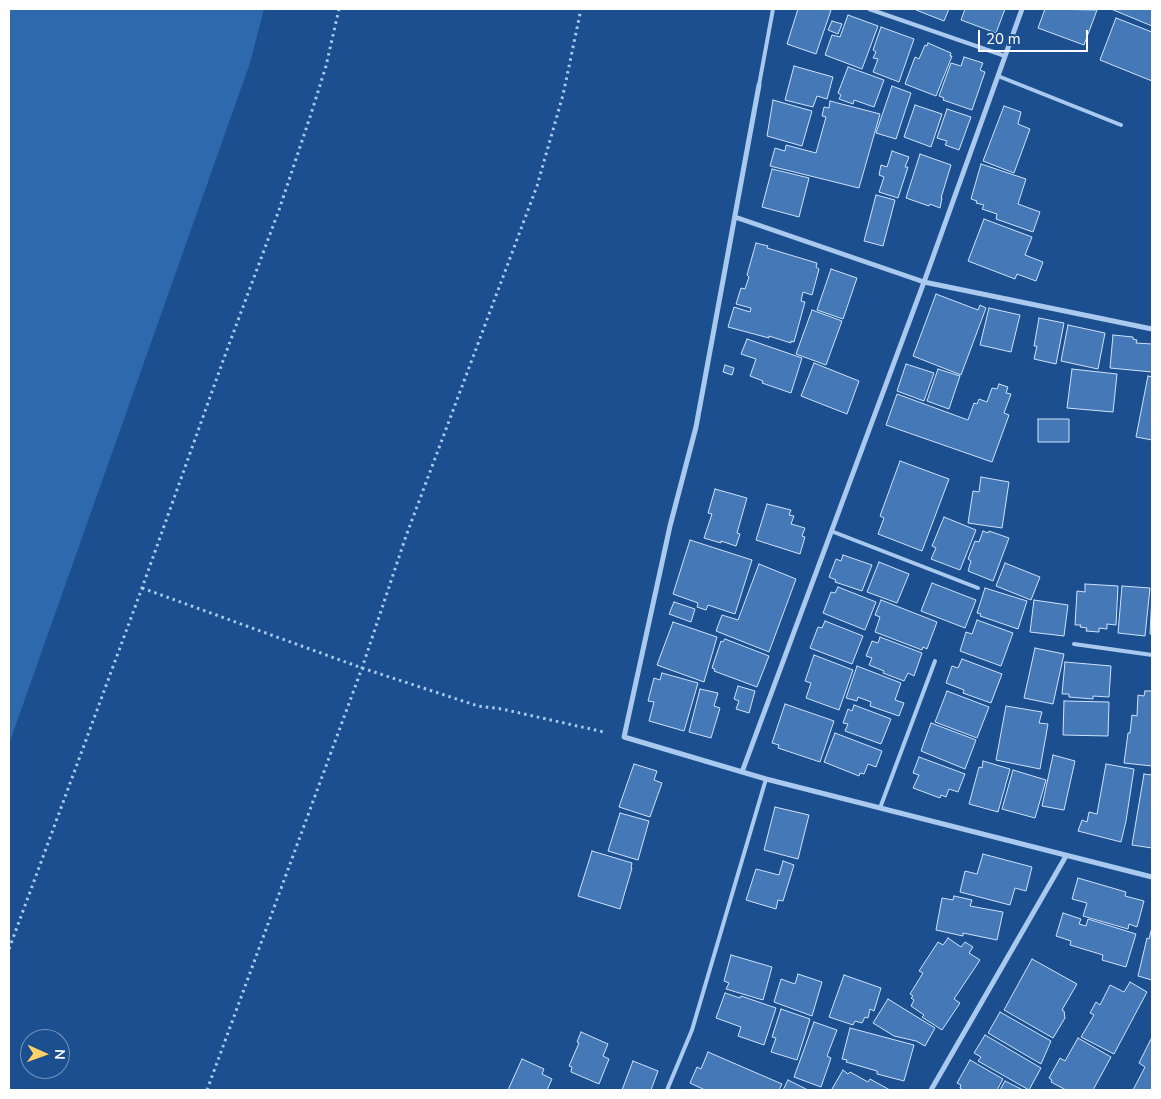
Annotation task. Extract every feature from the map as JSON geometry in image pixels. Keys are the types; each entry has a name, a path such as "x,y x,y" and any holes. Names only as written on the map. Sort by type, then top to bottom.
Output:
{"street":[{"path":"742,772 924,282 1022,9"},
{"path":"759,85 696,427 670,526 624,737 766,779 1152,877"},
{"path":"734,218 924,282 1152,328"},
{"path":"931,1090 1066,856"}],"lane":[{"path":"759,85 773,9"},
{"path":"869,9 1005,56"},
{"path":"998,76 1121,125"},
{"path":"831,531 978,588"},
{"path":"1074,644 1152,655"},
{"path":"880,808 935,662"},
{"path":"667,1090 692,1030 766,779"}],"path":[{"path":"9,949 142,588 220,367 279,210 312,114 326,66 339,9"},
{"path":"207,1090 362,668 413,518 537,186 563,95 581,9"},
{"path":"142,588 362,668 478,706 502,709 624,737"}],"shaded area":[{"path":"9,9 264,9 250,63 9,744"}],"building":[{"path":"798,9 831,10 816,54 787,44"},
{"path":"916,9 949,9 944,21"},
{"path":"965,9 1005,9 996,33 961,20"},
{"path":"1045,9 1097,10 1084,45 1038,28"},
{"path":"1111,9 1152,9 1152,26"},
{"path":"848,15 878,26 862,69 825,55 832,35 840,37"},
{"path":"1116,18 1152,32 1152,81 1100,60"},
{"path":"832,21 842,24 838,34 828,30"},
{"path":"881,27 914,39 899,82 873,72 878,59 873,58 876,52 873,50"},
{"path":"928,43 951,53 950,56 952,56 936,96 905,84 915,57 919,59 925,45 927,46"},
{"path":"964,57 983,63 980,70 985,72 972,110 943,100 944,98 939,96 951,63 961,66"},
{"path":"794,66 833,77 827,99 817,96 813,107 785,100"},
{"path":"848,67 884,80 874,107 854,100 853,104 839,99 841,95 838,93"},
{"path":"892,86 911,93 896,139 876,133"},
{"path":"773,100 812,111 802,146 767,136"},
{"path":"830,101 880,114 859,188 770,166 775,148 785,151 786,145 816,153 826,117 822,116 824,107 829,108"},
{"path":"915,105 942,114 931,147 904,137"},
{"path":"1004,106 1021,112 1018,124 1030,129 1014,173 983,161"},
{"path":"947,109 971,117 959,150 945,145 947,141 937,138"},
{"path":"892,151 909,157 905,167 908,167 898,198 879,192 884,177 879,175 881,165 887,167"},
{"path":"920,154 951,165 941,198 940,208 906,198"},
{"path":"981,164 1026,179 1018,204 1040,212 1033,232 996,219 997,214 982,209 984,205 976,203 977,201 971,199"},
{"path":"772,169 809,178 799,217 762,207"},
{"path":"876,195 895,200 883,246 864,241"},
{"path":"984,219 1032,237 1025,255 1043,262 1036,281 1017,274 1015,279 968,261"},
{"path":"756,243 817,263 816,267 819,269 812,295 803,292 801,301 805,302 794,342 791,341 791,343 769,336 769,338 728,327 734,307 750,312 751,308 736,304 741,288 745,289 749,277 747,275"},
{"path":"831,269 857,278 843,319 817,310"},
{"path":"936,294 978,310 980,305 986,308 961,375 913,356"},
{"path":"989,308 1020,315 1011,352 980,345"},
{"path":"812,310 842,321 826,365 796,354"},
{"path":"1039,318 1064,323 1056,364 1034,359 1037,346 1034,346"},
{"path":"1068,325 1105,333 1098,369 1061,361"},
{"path":"1113,335 1133,337 1133,339 1137,340 1136,343 1152,344 1152,372 1110,368"},
{"path":"747,339 802,358 791,393 762,383 763,381 750,376 756,359 741,354"},
{"path":"814,363 859,381 847,414 801,396"},
{"path":"906,364 934,373 924,401 897,391"},
{"path":"725,365 734,368 732,375 723,372"},
{"path":"938,369 960,376 949,409 927,401"},
{"path":"1072,369 1117,374 1113,412 1067,408"},
{"path":"1148,376 1152,377 1152,440 1136,437"},
{"path":"999,384 1008,387 1006,393 1011,394 1004,413 1009,415 992,462 886,425 897,394 968,420 974,403 977,404 979,399 987,402 992,388 997,389"},
{"path":"1038,419 1069,419 1069,442 1038,442"},
{"path":"900,461 949,479 922,551 878,534 884,518 880,516"},
{"path":"981,477 1009,482 1002,528 968,523 973,491 979,492"},
{"path":"715,489 747,498 737,533 740,534 736,546 704,538 712,514 708,513"},
{"path":"767,504 791,510 789,515 794,516 791,524 805,528 802,536 805,537 800,554 756,540"},
{"path":"944,517 976,530 960,570 931,559 936,548 932,546"},
{"path":"983,531 988,533 989,531 1009,538 993,581 968,571 971,561 968,559 975,541 979,542"},
{"path":"690,540 752,560 735,614 708,605 706,610 697,607 698,603 673,594"},
{"path":"843,555 872,565 862,591 835,582 836,580 829,577 836,559 841,561"},
{"path":"879,562 909,574 897,603 867,592"},
{"path":"1005,563 1040,577 1031,600 996,586"},
{"path":"759,564 796,579 769,652 716,631 722,615 738,620"},
{"path":"932,583 976,600 965,628 921,611"},
{"path":"1085,584 1118,586 1116,625 1107,624 1107,629 1099,628 1099,632 1086,631 1087,628 1075,625 1077,591 1085,592"},
{"path":"1122,586 1150,588 1145,636 1118,633"},
{"path":"838,587 876,602 865,630 823,613 831,592 835,593"},
{"path":"985,588 1027,601 1018,629 980,616 981,614 977,613"},
{"path":"1152,594 1152,634 1150,634"},
{"path":"881,600 937,622 927,649 923,647 922,650 875,632 880,617 875,615"},
{"path":"1034,600 1068,605 1064,636 1030,632"},
{"path":"674,602 695,609 691,622 669,614"},
{"path":"977,620 1013,633 1001,666 960,651 966,632 972,634"},
{"path":"825,621 863,636 852,664 810,648 818,627 822,628"},
{"path":"673,622 717,637 704,682 657,665"},
{"path":"880,637 922,653 914,676 908,673 904,681 869,665 872,658 866,656 872,641 878,643"},
{"path":"725,639 769,656 757,687 714,671 715,669 712,668 721,641 723,642"},
{"path":"1035,648 1064,654 1053,704 1024,698"},
{"path":"814,655 853,670 839,710 806,698 811,683 805,681"},
{"path":"962,659 1002,674 991,703 963,693 964,690 946,683 952,666 958,668"},
{"path":"1065,662 1111,666 1109,697 1093,696 1093,699 1069,697 1069,694 1062,694"},
{"path":"857,666 901,683 895,700 904,703 899,716 870,706 871,702 858,697 857,701 846,698"},
{"path":"662,673 698,683 684,731 649,721 654,702 648,701 654,678 660,680"},
{"path":"738,686 755,691 749,713 736,709 739,701 734,699"},
{"path":"700,689 718,693 714,706 720,708 711,738 689,732"},
{"path":"947,691 989,707 977,738 935,722"},
{"path":"1145,691 1152,691 1152,766 1124,763 1132,715 1137,716 1138,695 1144,696"},
{"path":"1064,701 1109,702 1108,736 1063,735"},
{"path":"785,704 834,721 820,762 778,748 779,745 772,743"},
{"path":"854,705 891,719 881,744 845,731 848,724 843,723 848,709 852,711"},
{"path":"1006,706 1042,712 1039,723 1048,724 1040,769 996,760"},
{"path":"931,723 976,740 965,769 921,751"},
{"path":"835,733 882,751 876,767 868,764 864,774 860,773 859,776 824,762"},
{"path":"1053,755 1075,761 1064,810 1042,806"},
{"path":"919,757 965,774 958,792 949,789 946,797 941,795 940,798 913,788 919,775 913,773"},
{"path":"983,761 1010,769 998,812 969,804 979,767 982,768"},
{"path":"634,764 657,771 654,780 662,783 650,817 619,807"},
{"path":"1106,764 1134,769 1121,842 1078,831 1082,820 1087,822 1089,812 1097,814"},
{"path":"1013,770 1046,780 1035,818 1002,809"},
{"path":"1144,774 1152,775 1152,848 1132,845"},
{"path":"775,807 809,815 798,859 764,850"},
{"path":"620,813 649,821 638,860 608,851"},
{"path":"592,851 632,863 620,909 578,896"},
{"path":"983,854 1032,867 1026,891 1015,888 1010,905 960,892 965,871 977,874"},
{"path":"783,861 794,865 783,901 778,900 776,909 746,900 756,869 779,875"},
{"path":"1078,878 1126,892 1125,896 1144,901 1137,927 1129,924 1128,929 1083,916 1087,903 1072,899"},
{"path":"954,896 972,900 970,906 1003,912 997,940 963,933 963,936 936,930 942,898 953,900"},
{"path":"1063,913 1081,919 1079,924 1086,926 1088,919 1136,934 1126,967 1102,960 1103,955 1070,945 1071,941 1056,936"},
{"path":"1152,927 1152,980 1138,976 1147,938 1149,939"},
{"path":"948,938 961,947 965,942 973,947 969,953 980,960 954,999 960,1003 942,1030 922,1017 924,1015 911,1006 914,1000 910,994 923,973 919,971 938,942 943,945"},
{"path":"731,955 772,967 763,1000 726,989 729,983 724,981"},
{"path":"1032,959 1077,984 1062,1010 1064,1011 1065,1018 1053,1038 1004,1010"},
{"path":"798,974 822,982 812,1016 774,1002 781,979 795,984"},
{"path":"844,975 881,988 874,1011 870,1009 868,1018 865,1017 862,1023 855,1021 853,1025 829,1017"},
{"path":"1130,982 1147,992 1114,1054 1081,1037 1094,1015 1090,1013 1096,1002 1100,1005 1110,985 1124,992"},
{"path":"725,993 740,998 741,996 776,1008 764,1045 738,1036 741,1027 716,1018"},
{"path":"888,999 935,1028 925,1046 916,1041 894,1036 873,1023"},
{"path":"781,1009 810,1019 797,1060 771,1052 776,1038 772,1037"},
{"path":"1000,1012 1051,1041 1041,1064 988,1033"},
{"path":"814,1022 837,1030 827,1056 831,1058 821,1087 794,1077"},
{"path":"850,1028 914,1045 904,1081 877,1074 877,1071 846,1062 847,1060 842,1059"},
{"path":"581,1032 608,1044 603,1056 609,1059 599,1084 571,1072 572,1067 569,1066 579,1043 577,1042"},
{"path":"985,1035 1041,1068 1029,1090 978,1061 981,1057 974,1053"},
{"path":"1152,1037 1152,1090 1133,1090 1145,1067 1139,1063"},
{"path":"1078,1038 1111,1057 1093,1090 1066,1090 1051,1082 1052,1080 1049,1078 1060,1058 1065,1061"},
{"path":"708,1052 782,1084 779,1090 705,1090 690,1083 697,1067 701,1069"},
{"path":"522,1059 544,1069 542,1074 552,1079 547,1090 508,1090"},
{"path":"970,1060 1003,1079 997,1090 963,1090 960,1088 961,1085 957,1083"},
{"path":"633,1061 658,1071 651,1090 622,1090"},
{"path":"843,1070 868,1082 870,1079 890,1090 832,1089"},
{"path":"788,1080 808,1090 783,1090"},
{"path":"1005,1081 1023,1090 1000,1090"}]}
